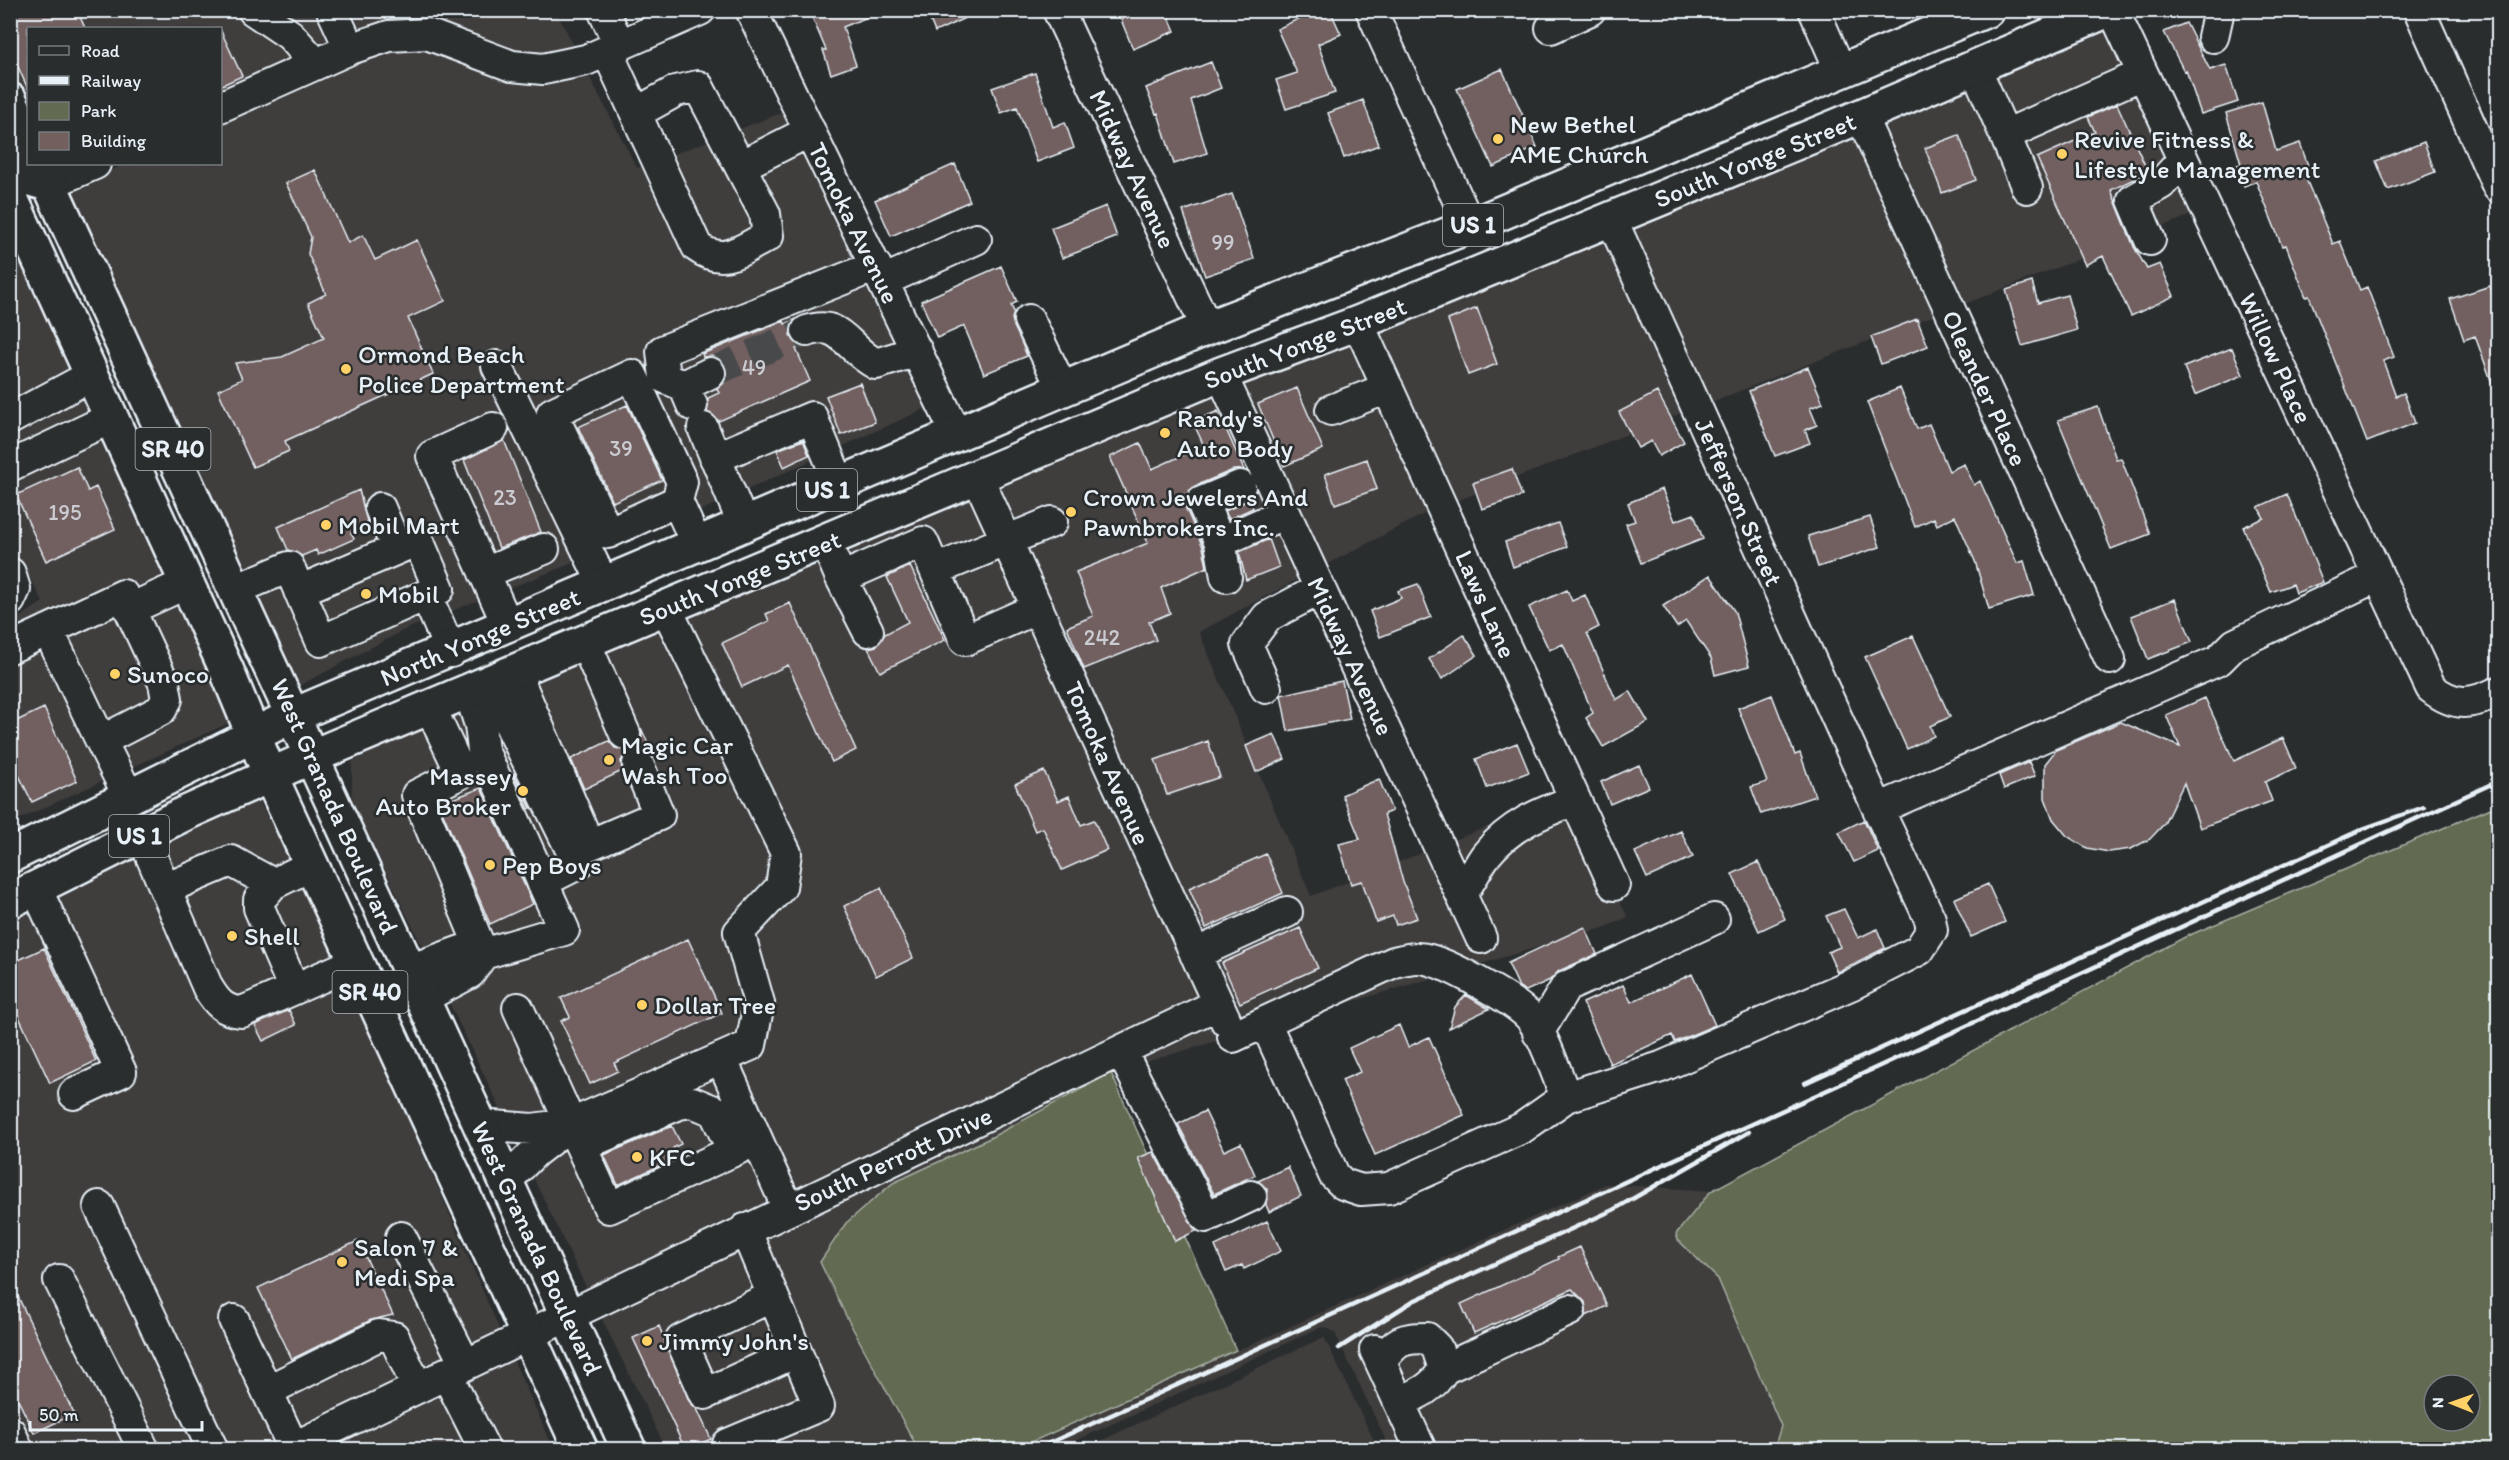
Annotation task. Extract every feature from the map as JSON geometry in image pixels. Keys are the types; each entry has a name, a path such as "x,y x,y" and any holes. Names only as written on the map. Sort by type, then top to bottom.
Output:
{"main road":[{"name":"South Yonge Street","path":"957,435 1207,328 1470,226 1841,72 1933,21 1987,10"},
{"name":"South Yonge Street","path":"270,776 585,642 826,543 1221,374 1359,323 1871,112 2108,10"},
{"path":"1871,112 1921,69 1931,51 1933,21"},
{"path":"10,100 27,137"},
{"path":"10,156 16,168 27,179 45,174"},
{"name":"West Granada Boulevard","path":"45,174 629,1449"},
{"path":"11,200 41,224 96,335 125,347"},
{"name":"West Granada Boulevard","path":"11,200 227,671 270,776 581,1449"},
{"path":"978,478 987,454 999,439 1129,378 1143,356"},
{"name":"North Yonge Street","path":"10,855 292,716 957,435"},
{"name":"US 1","path":"23,895 142,835 270,776"}],"street":[{"path":"253,10 290,35 316,64"},
{"path":"332,10 350,49"},
{"path":"603,10 613,49 636,113 698,247 710,256 726,257 768,236 765,214 698,86 676,91 636,113"},
{"path":"222,106 350,49 389,36 427,34 512,66 543,69 586,60 700,10"},
{"name":"Tomoka Avenue","path":"752,10 957,435"},
{"name":"Midway Avenue","path":"1059,10 1207,328"},
{"path":"1371,10 1470,226"},
{"path":"1551,28 1590,10"},
{"path":"1814,10 1841,72"},
{"name":"Willow Place","path":"2113,10 2431,688 2446,700 2479,702 2499,692"},
{"path":"2419,10 2499,187"},
{"path":"1976,68 2027,188"},
{"path":"2005,135 2143,74"},
{"name":"Oleander Place","path":"1871,112 2110,658"},
{"path":"741,166 810,131"},
{"path":"2150,240 2133,200 2161,184 2183,160"},
{"path":"45,174 90,165"},
{"name":"Jefferson Street","path":"1265,1022 1334,1175 1343,1184 1361,1190 1389,1188 1522,1128 1566,1097 1661,1066 1855,983 1920,950 1932,930 1930,918 1611,218"},
{"path":"744,526 715,458 697,398 665,378 662,351 976,239"},
{"path":"1029,320 1063,390"},
{"name":"Laws Lane","path":"1359,323 1614,885"},
{"path":"807,331 823,326 834,329 861,356 876,364 917,351"},
{"path":"497,366 565,472 608,533 677,501"},
{"name":"Midway Avenue","path":"1221,374 1481,938"},
{"path":"10,419 92,375"},
{"path":"604,585 565,472 552,412 633,375 682,482 677,501 697,545"},
{"path":"1331,410 1388,388"},
{"path":"715,458 812,417 840,485"},
{"path":"10,466 111,418"},
{"path":"493,428 432,456 507,626"},
{"name":"Tomoka Avenue","path":"978,478 1235,1042 1265,1022"},
{"path":"1226,577 1220,542 1202,502 1240,486"},
{"path":"380,507 398,549"},
{"path":"910,507 965,640 1038,608"},
{"path":"1220,542 1285,513"},
{"path":"935,570 1052,522"},
{"path":"237,589 289,567 299,591 321,641 439,589 418,540 299,591"},
{"path":"841,578 923,542"},
{"path":"826,543 868,631"},
{"path":"484,573 544,549"},
{"path":"10,573 15,589 10,600"},
{"path":"1873,797 2219,660 2235,644 2378,576"},
{"path":"130,609 187,583"},
{"path":"1266,688 1247,644 1267,617 1320,589"},
{"path":"10,648 123,595 164,683 167,699 162,710 101,741"},
{"path":"426,595 450,651"},
{"path":"506,1181 535,1152 576,1135 721,1058 751,1045 759,1004 739,932 781,887 786,853 666,609"},
{"path":"48,630 129,797"},
{"path":"585,642 625,734"},
{"path":"491,682 589,845 659,815 638,764"},
{"path":"416,984 470,973 483,954 564,930 483,750 480,725 491,682"},
{"path":"491,682 578,864 543,882"},
{"path":"430,707 461,773 417,795 483,954"},
{"path":"1461,894 1485,857 1504,835 1525,819 1575,800"},
{"path":"142,835 208,988 217,1003 225,1009 242,1012 356,962"},
{"path":"165,889 231,861 273,884"},
{"path":"294,989 260,908 263,892 273,884 312,866"},
{"path":"23,895 121,1072 74,1094"},
{"path":"1195,954 1287,912"},
{"path":"1538,1033 1566,987 1714,919"},
{"path":"1265,1022 1394,962 1411,958 1429,959 1454,970 1520,1008 1533,1020 1566,1097"},
{"name":"South Perrott Drive","path":"291,1448 1218,1004"},
{"path":"518,1008 609,1208 745,1146"},
{"path":"1121,1051 1206,1217 1251,1196"},
{"path":"721,1058 745,1146"},
{"path":"480,1125 576,1135 692,1102 714,1111 745,1146 788,1209"},
{"path":"99,1206 213,1449"},
{"path":"728,1444 819,1406 746,1229"},
{"path":"401,1237 455,1368 485,1449"},
{"path":"58,1280 144,1449"},
{"path":"773,1296 681,1340 705,1394 796,1352"},
{"path":"1399,1402 1426,1391 1438,1379 1444,1368 1570,1310"},
{"path":"234,1320 291,1448"},
{"path":"267,1391 379,1335 394,1337 417,1387"},
{"path":"1421,1449 1378,1355 1396,1342 1407,1338 1426,1338 1437,1348 1444,1368"}],"shaded area":[{"path":"10,11 318,11 333,43 222,94 222,27 27,27 27,106 11,69"},
{"path":"347,11 556,11 576,50 542,57 357,34"},
{"path":"2106,26 2194,214 1962,305 1879,124"},
{"path":"425,46 587,72 637,168 784,112 929,407 669,525 406,629 295,688 66,190 123,165 222,165 222,120 355,60 391,48"},
{"path":"1855,135 1937,314 1709,403 1630,229"},
{"path":"10,226 233,721 11,823 11,623 43,602 11,543"},
{"path":"1606,239 1684,412 1454,502 1376,329"},
{"path":"1351,338 1430,511 1324,566 1239,382"},
{"path":"1214,391 1300,578 1199,632 1311,896 1427,851 1473,953 1498,945 1451,841 1560,799 1606,900 1617,897 1628,917 1606,927 1245,1033 995,484"},
{"path":"971,494 1201,999 588,1291 352,801 352,762 383,745"},
{"path":"256,795 325,927 501,1333 260,1449 11,1450 11,915"},
{"path":"1211,1021 1220,1040 1115,1071 990,1138 893,1183 820,1262 846,1316 918,1449 666,1449 599,1313"},
{"path":"1606,1184 1711,1191 1676,1234 1678,1240 1718,1279 1781,1426 1774,1449 1436,1449 1383,1334 1358,1343 1407,1449 1390,1449 1335,1333 1326,1327 1319,1328 1058,1449 1016,1450"},
{"path":"1324,1337 1378,1449 1083,1449"},
{"path":"511,1355 554,1449 316,1450"}],"green space":[{"path":"2498,805 2498,1449 1774,1449 1781,1426 1718,1279 1678,1240 1676,1234 1711,1191 2185,937"},
{"path":"1111,1073 1236,1350 1016,1449 918,1449 846,1316 820,1262 846,1223 893,1183 990,1138"}],"building":[{"path":"10,10 77,10 85,27 27,27 27,87 10,49"},
{"path":"809,10 882,11 843,27 856,65 831,74 823,50 826,50"},
{"path":"926,10 982,10 935,32"},
{"path":"1117,10 1166,10 1175,31 1133,49"},
{"path":"1317,10 1330,10 1341,34 1318,44 1335,93 1286,109 1276,80 1297,73 1277,29"},
{"path":"2186,23 2210,70 2226,65 2238,102 2201,114 2186,70 2184,71 2164,32"},
{"path":"222,33 242,76 222,85"},
{"path":"1211,62 1221,88 1191,100 1207,153 1174,164 1158,113 1156,114 1146,88"},
{"path":"1502,69 1537,147 1493,167 1457,89"},
{"path":"1035,73 1053,127 1065,122 1074,148 1037,162 1017,107 1001,113 992,88"},
{"path":"1363,100 1379,145 1344,158 1328,113"},
{"path":"2262,102 2276,151 2300,143 2312,177 2306,179 2333,244 2340,241 2360,290 2367,287 2394,357 2383,361 2396,396 2404,393 2415,423 2367,442 2309,296 2306,297 2286,245 2282,246 2256,181 2244,186 2237,165 2241,164 2226,113"},
{"path":"2117,104 2148,172 2111,190 2134,247 2147,269 2160,264 2174,296 2131,316 2103,256 2085,265 2037,158 2095,132 2088,117"},
{"path":"1959,135 1976,180 1942,193 1925,148"},
{"path":"2424,142 2435,172 2388,190 2376,161"},
{"path":"955,164 970,201 891,236 875,200"},
{"path":"315,170 348,243 363,235 375,260 417,240 445,301 408,318 433,374 285,441 289,451 253,467 218,390 242,379 235,363 282,357 324,338 308,303 326,294 308,254 311,237 286,183"},
{"path":"1232,194 1254,259 1205,276 1183,211"},
{"path":"1106,206 1117,237 1062,258 1051,228"},
{"path":"1001,266 1017,302 1011,305 1014,312 1012,319 1027,356 984,374 964,326 937,338 921,301"},
{"path":"2032,282 2038,303 2067,295 2077,330 2022,346 2006,290"},
{"path":"2490,286 2499,311 2499,394 2496,394 2475,336 2464,340 2450,299"},
{"path":"1477,308 1497,364 1468,375 1448,320"},
{"path":"1917,319 1928,346 1881,364 1871,337"},
{"path":"794,320 790,335 801,347 796,349 810,381 719,421 707,412 708,398 719,393 717,389 725,382 727,373 720,359 712,356 703,357 702,354 784,321 785,324"},
{"path":"2232,348 2243,375 2195,395 2184,367"},
{"path":"1808,367 1823,403 1810,408 1817,425 1805,430 1810,443 1775,456 1749,391"},
{"path":"860,383 875,422 841,435 826,396"},
{"path":"1297,388 1323,449 1284,466 1258,404"},
{"path":"1900,388 1917,429 1929,424 1949,471 1964,464 1974,485 1980,481 2017,563 2024,561 2034,595 1989,609 1975,561 1955,516 1937,525 1934,518 1915,527 1867,402"},
{"path":"1657,392 1684,442 1659,456 1651,441 1638,448 1619,412"},
{"path":"627,405 662,480 613,502 578,427"},
{"path":"2098,407 2116,459 2121,458 2150,534 2111,549 2058,420"},
{"path":"1218,411 1244,470 1233,470 1195,486 1189,491 1185,500 1186,509 1203,547 1207,567 1161,588 1170,613 1149,622 1156,640 1084,669 1067,627 1093,616 1076,572 1148,543 1110,457 1140,443 1152,469 1204,446 1193,422"},
{"path":"504,440 541,532 499,548 464,460"},
{"path":"803,440 809,455 784,467 777,450"},
{"path":"1367,459 1377,489 1335,504 1325,474"},
{"path":"77,467 88,491 96,487 115,529 46,561 16,495"},
{"path":"1512,469 1522,496 1482,509 1473,483"},
{"path":"1662,489 1675,521 1694,514 1703,539 1641,563 1626,524 1635,521 1628,503"},
{"name":"Mobil Mart","path":"359,490 368,525 351,533 354,539 318,555 316,550 302,556 288,550 278,527"},
{"path":"2287,494 2323,582 2296,593 2293,584 2271,592 2243,527 2264,518 2258,507"},
{"path":"1249,500 1253,508 1229,519 1225,511"},
{"path":"1870,517 1880,547 1818,567 1808,536"},
{"path":"1558,523 1567,547 1513,567 1505,542"},
{"path":"1269,539 1279,567 1246,580 1239,552"},
{"path":"910,566 945,640 880,672 868,648 876,646 885,634 908,622 887,577"},
{"path":"1710,575 1735,612 1749,666 1715,675 1711,658 1686,621 1677,627 1663,606"},
{"path":"1418,584 1431,617 1380,637 1370,611 1401,598 1398,591"},
{"path":"1567,590 1572,601 1585,595 1599,627 1587,633 1616,700 1630,691 1648,722 1603,747 1586,718 1593,713 1563,644 1549,650 1529,607"},
{"path":"2175,599 2192,642 2148,659 2131,616"},
{"path":"790,603 856,750 832,762 788,665 742,687 722,643 769,621 766,614"},
{"path":"1464,635 1477,655 1442,679 1429,659"},
{"path":"1913,636 1950,717 1930,726 1934,736 1907,749 1865,657"},
{"path":"1342,681 1350,719 1288,731 1281,695"},
{"path":"1772,695 1795,755 1800,753 1815,796 1761,814 1751,787 1767,782 1738,708"},
{"path":"2205,698 2234,761 2283,738 2296,768 2265,782 2272,801 2200,828 2184,783 2164,824 2150,839 2131,849 2109,852 2087,848 2067,836 2053,819 2045,798 2045,764 2056,750 2121,722 2180,747 2166,715"},
{"path":"44,708 77,781 32,802 10,757 10,724"},
{"path":"641,728 653,757 648,750 635,748 642,737"},
{"path":"1274,734 1285,759 1256,772 1246,746"},
{"path":"609,741 615,748 628,750 621,761 622,771 584,789 571,759"},
{"path":"1208,741 1220,777 1167,795 1155,760"},
{"path":"1517,743 1529,772 1487,788 1476,759"},
{"path":"2029,762 2035,776 2004,789 1999,775"},
{"path":"1639,765 1649,787 1610,804 1601,782"},
{"path":"1044,771 1058,801 1069,796 1081,825 1094,820 1107,850 1062,870 1043,828 1035,831 1015,784"},
{"path":"513,774 531,808 529,809"},
{"path":"1379,779 1392,811 1384,814 1403,882 1417,918 1396,925 1393,916 1376,922 1362,881 1351,884 1339,844 1360,839 1342,795"},
{"name":"Pep Boys","path":"481,788 533,904 490,924 439,804"},
{"path":"1864,820 1878,851 1854,862 1839,832"},
{"path":"1681,831 1693,857 1647,878 1635,852"},
{"path":"1266,854 1283,893 1206,928 1189,888"},
{"path":"1758,862 1785,919 1759,931 1732,874"},
{"path":"1988,884 2005,922 1971,937 1954,899"},
{"path":"881,888 913,958 876,976 844,906"},
{"path":"1844,909 1858,938 1877,929 1885,948 1837,972 1828,952 1840,947 1826,916"},
{"path":"1585,927 1597,954 1559,971 1550,980 1526,991 1519,987 1508,963"},
{"path":"1300,928 1318,968 1240,1003 1222,963"},
{"name":"Dollar Tree","path":"688,939 722,1013 614,1063 618,1071 590,1084 561,1021 570,1017 561,998"},
{"path":"44,948 96,1061 50,1083 10,998 10,964"},
{"path":"1692,974 1715,1025 1675,1042 1672,1035 1610,1064 1583,1003 1623,985 1631,1002"},
{"path":"1466,995 1489,1009 1449,1028 1455,1007"},
{"path":"289,1010 296,1025 263,1041 255,1025"},
{"path":"1399,1025 1408,1047 1429,1037 1464,1115 1375,1155 1342,1080 1360,1072 1349,1048"},
{"path":"1205,1111 1224,1151 1241,1143 1255,1175 1214,1194 1178,1124"},
{"name":"KFC","path":"672,1126 681,1144 673,1148 678,1157 618,1185 604,1155"},
{"path":"1153,1152 1196,1231 1175,1241 1138,1158"},
{"path":"1288,1167 1301,1196 1269,1212 1266,1205 1267,1189 1258,1181"},
{"path":"1267,1221 1281,1251 1244,1269 1242,1265 1226,1272 1215,1246"},
{"path":"358,1241 393,1315 371,1320 292,1359 258,1288"},
{"path":"1580,1247 1607,1306 1586,1316 1585,1302 1572,1289 1474,1333 1461,1304"},
{"path":"10,1280 74,1414 34,1433 10,1383"},
{"path":"659,1326 689,1401 697,1409 711,1439 688,1449 685,1449 633,1338"}],"tunnel":[{"path":"710,373 807,331"}],"railway":[{"path":"1034,1450 1834,1087 2498,781"},
{"path":"1805,1083 2365,828 2424,807"},
{"path":"1339,1348 1413,1301 1613,1210 1749,1132"}],"place":[{"name":"New Bethel AME Church","path":"1498,139"},
{"name":"Revive Fitness & Lifestyle Management","path":"2062,154"},
{"name":"Ormond Beach Police Department","path":"346,369"},
{"name":"Randy's Auto Body","path":"1165,433"},
{"name":"Crown Jewelers And Pawnbrokers Inc.","path":"1071,512"},
{"name":"Mobil Mart","path":"326,525"},
{"name":"Mobil","path":"366,594"},
{"name":"Sunoco","path":"115,674"},
{"name":"Magic Car Wash Too","path":"609,760"},
{"name":"Massey Auto Broker","path":"523,791"},
{"name":"Pep Boys","path":"490,865"},
{"name":"Shell","path":"232,936"},
{"name":"Dollar Tree","path":"642,1005"},
{"name":"KFC","path":"637,1157"},
{"name":"Salon 7 & Medi Spa","path":"342,1262"},
{"name":"Jimmy John's","path":"647,1341"}]}
